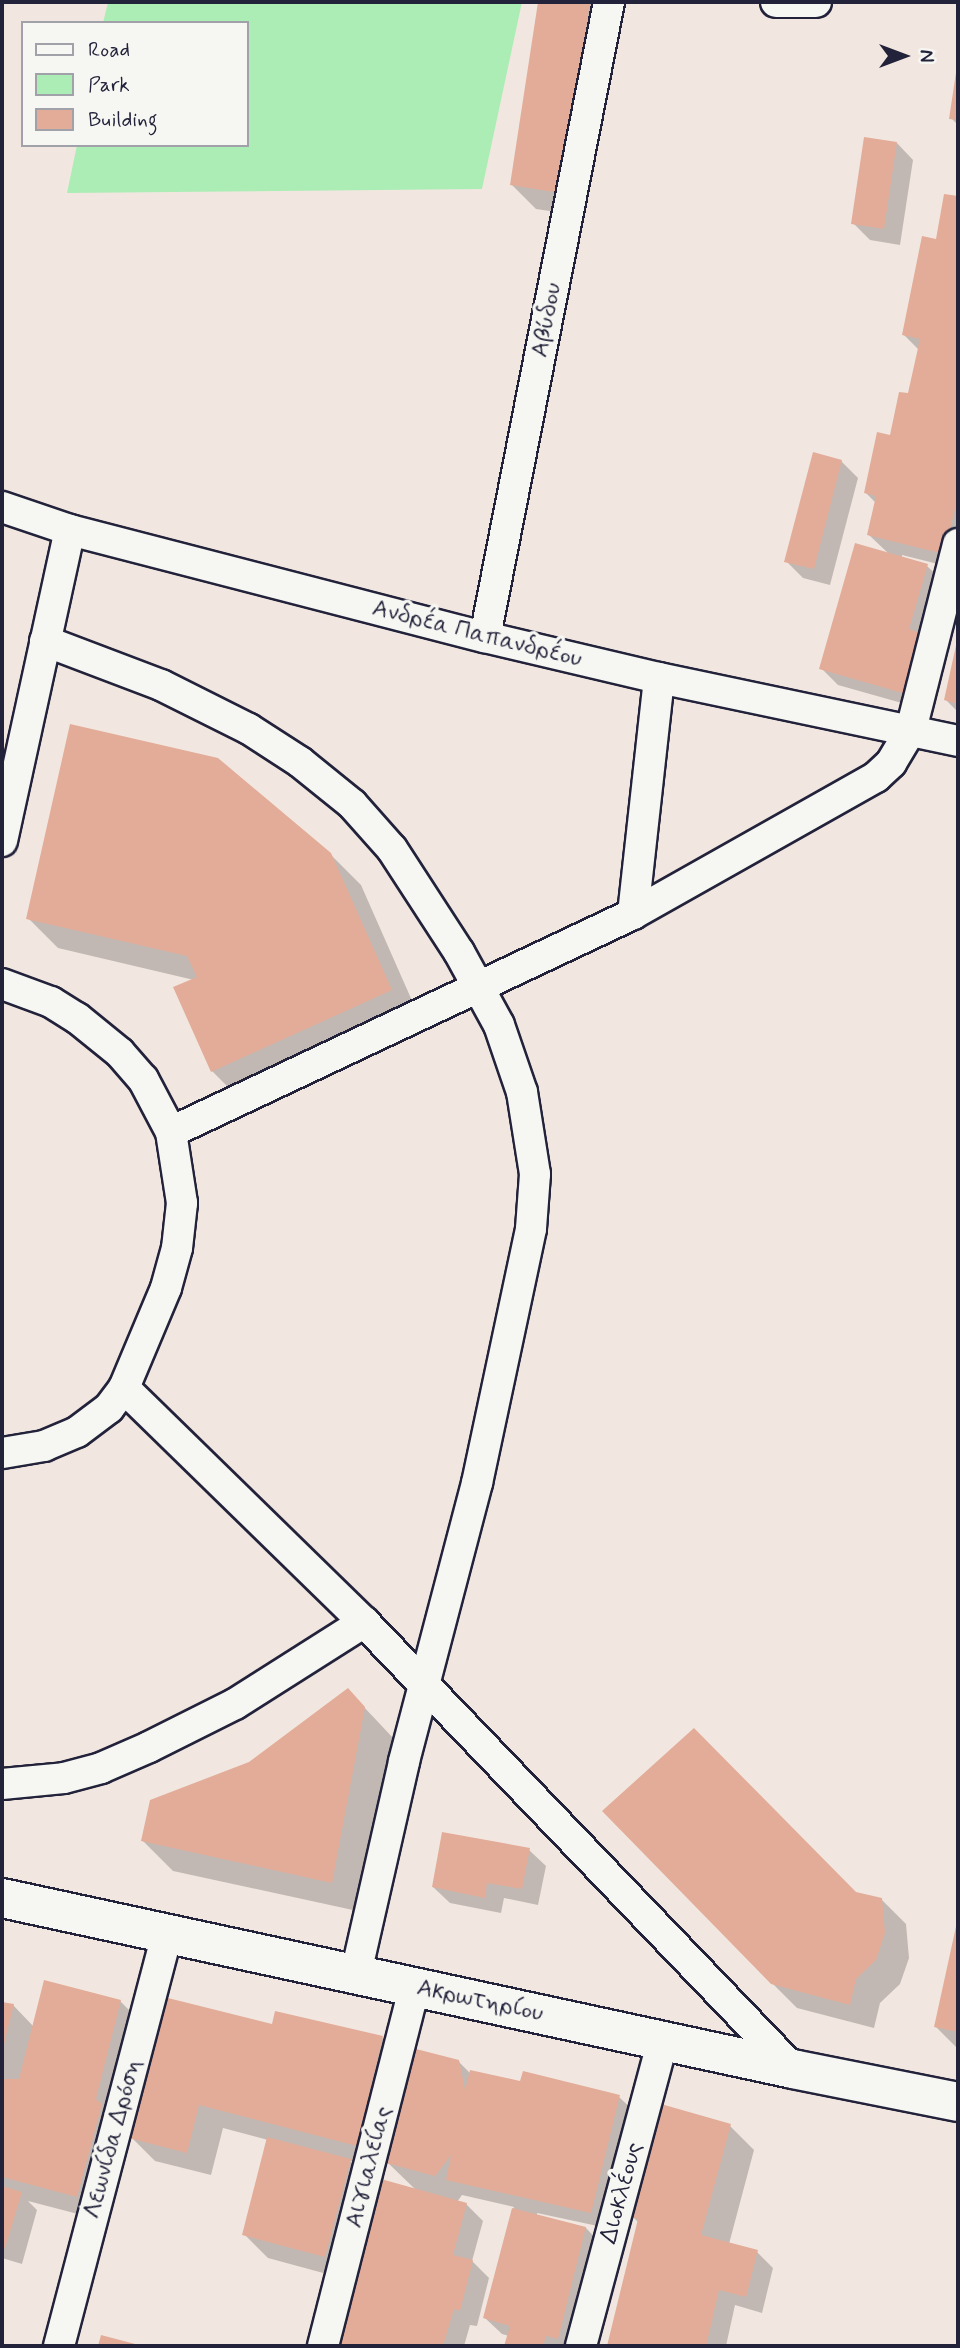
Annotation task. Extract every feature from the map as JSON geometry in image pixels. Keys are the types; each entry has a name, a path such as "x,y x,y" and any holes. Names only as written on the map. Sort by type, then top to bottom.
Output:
{"main road":[{"name":"Ακρωτηρίου","path":"2,1898 793,2069 958,2102"}],"street":[{"name":"Αβύδου","path":"485,637 609,2"},
{"path":"776,2 816,2"},
{"name":"Ανδρέα Παπανδρέου","path":"2,507 70,530 485,637 659,678 958,741"},
{"path":"2,841 70,530"},
{"path":"171,1132 633,914 876,778 891,764 911,730 958,544"},
{"path":"45,641 161,685 202,704 249,729 322,779 352,804 392,849 435,912 480,988 499,1025 522,1093 532,1143 534,1206 510,1338 465,1534 375,1880 356,1974"},
{"path":"633,914 659,678"},
{"path":"2,984 51,1002 99,1034 143,1079 171,1132 182,1203 177,1248 156,1315 124,1388 108,1408 77,1433 44,1446 2,1453"},
{"path":"124,1388 364,1622 793,2069"},
{"path":"2,1784 64,1779 101,1769 235,1704 364,1622"},
{"name":"Λεωνίδα Δρόση","path":"60,2346 167,1933"},
{"name":"Αιγιαλείας","path":"323,2346 414,1988"},
{"name":"Διοκλέους","path":"581,2346 663,2040"}],"green space":[{"path":"108,2 522,2 482,189 67,193 77,147 248,147 248,21 103,21"}],"building":[{"path":"538,2 590,2 560,193 510,185"},
{"path":"958,66 958,120 949,119"},
{"path":"864,137 897,142 884,229 851,224"},
{"path":"944,194 958,196 958,496 944,554 867,535 876,496 864,493 877,432 890,435 899,392 908,393 920,339 902,335 922,236 936,239"},
{"path":"813,452 842,460 814,569 784,562"},
{"path":"855,543 928,564 909,629 923,634 906,694 819,669"},
{"path":"958,642 958,704 944,700"},
{"path":"70,724 218,758 331,853 392,990 211,1072 173,987 197,977 187,956 26,919"},
{"path":"348,1688 365,1707 332,1883 141,1841 150,1800 249,1762"},
{"path":"694,1728 856,1892 882,1898 885,1933 876,1960 856,1979 850,2005 771,1984 602,1811"},
{"path":"442,1832 530,1848 522,1889 487,1883 485,1898 432,1887"},
{"path":"958,1922 958,2032 934,2027"},
{"path":"44,1980 121,2000 96,2099 102,2104 77,2197 2,2177 2,2079 19,2079"},
{"path":"164,1997 272,2024 275,2011 383,2036 357,2146 199,2105 187,2153 129,2138"},
{"path":"2,2002 14,2004 3,2048 2,2048"},
{"path":"416,2049 459,2060 465,2090 470,2070 520,2081 523,2071 620,2095 591,2213 446,2180 451,2155 435,2176 386,2163"},
{"path":"661,2104 731,2124 701,2235 758,2250 746,2297 719,2290 706,2346 607,2346 638,2219 630,2217"},
{"path":"267,2137 351,2159 325,2257 242,2235"},
{"path":"381,2179 467,2203 453,2255 473,2260 460,2311 454,2309 443,2346 340,2346"},
{"path":"2,2186 22,2192 5,2248 2,2247"},
{"path":"512,2208 586,2227 558,2339 546,2336 543,2346 504,2346 510,2326 483,2318"},
{"path":"101,2335 139,2345 139,2346 98,2346"}]}
